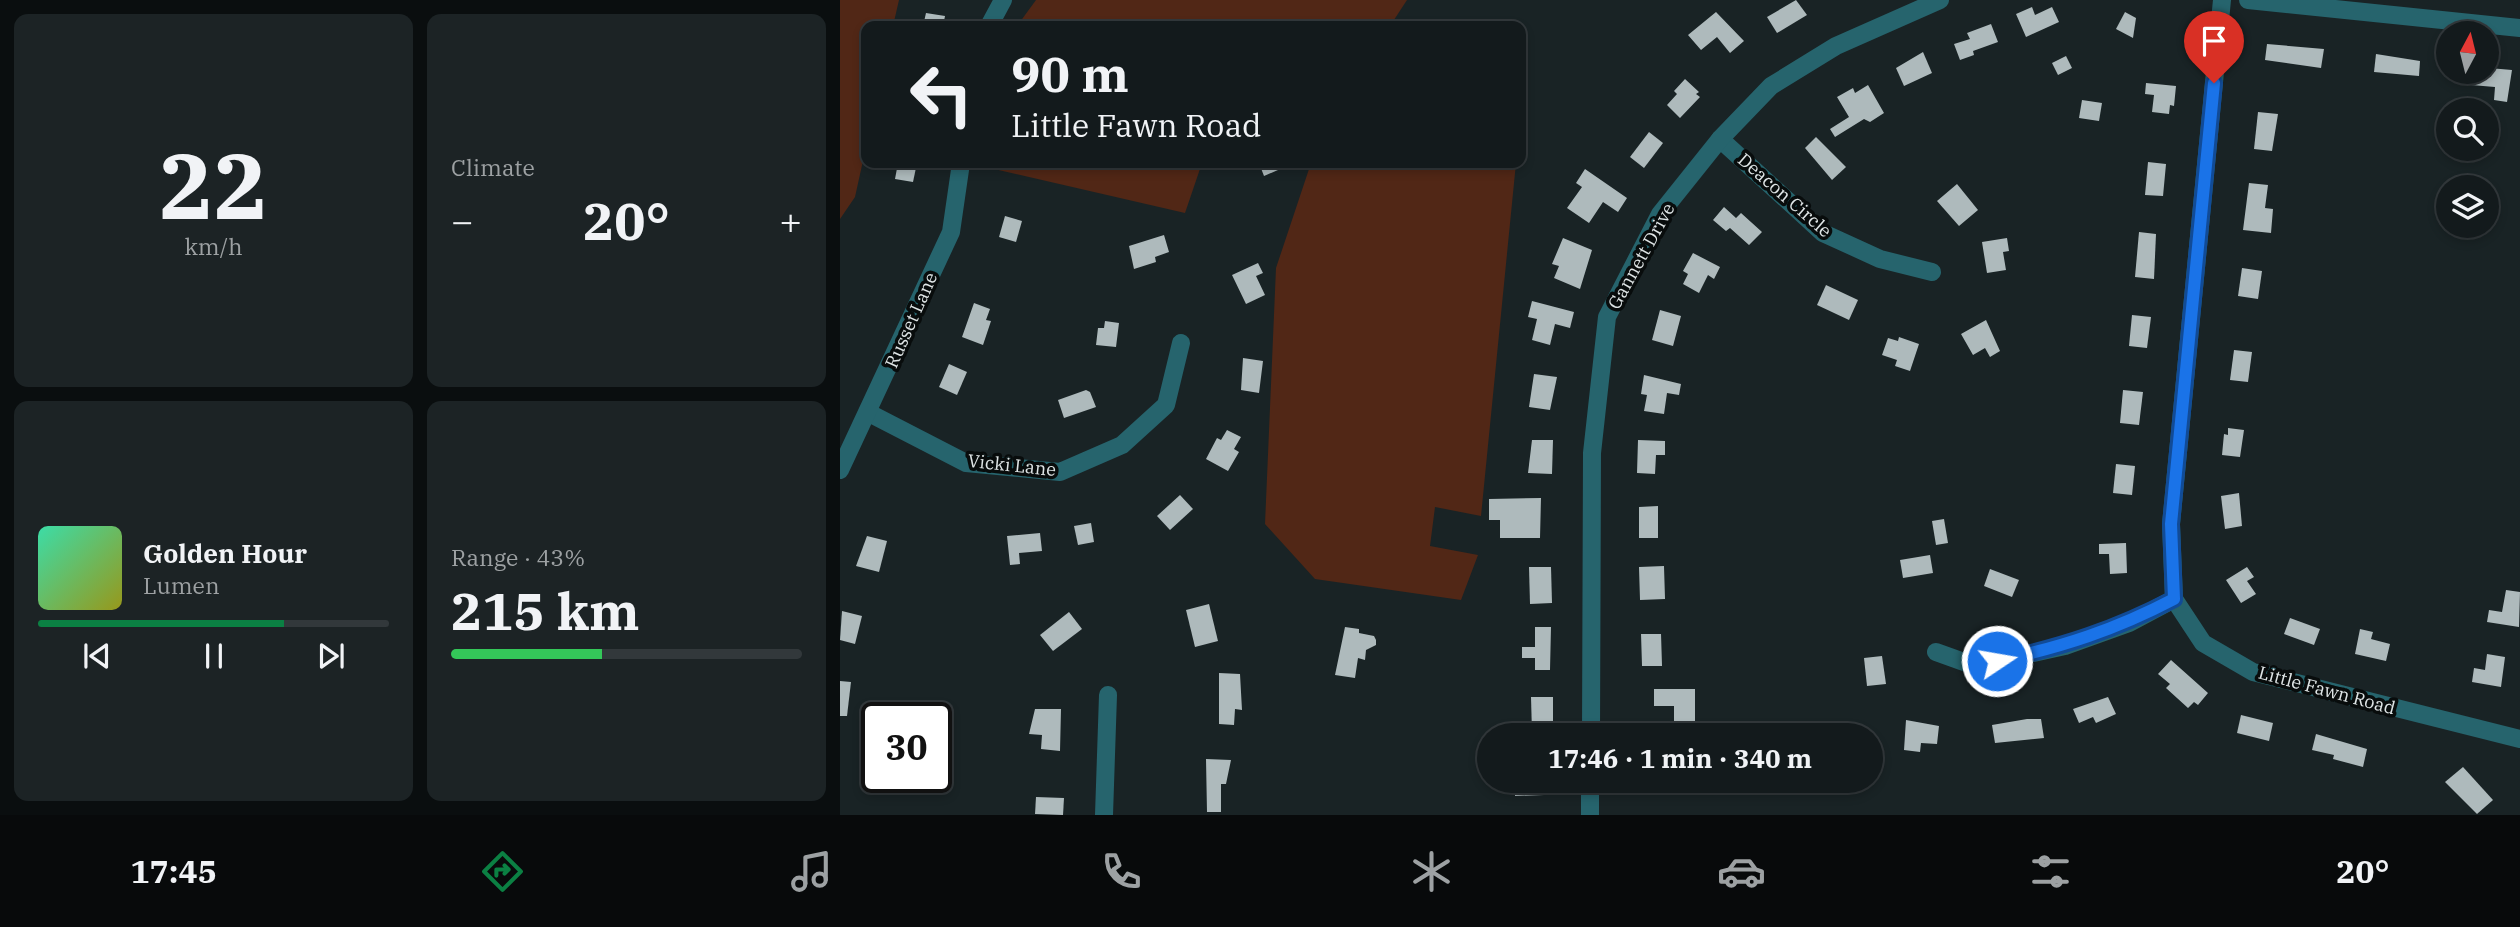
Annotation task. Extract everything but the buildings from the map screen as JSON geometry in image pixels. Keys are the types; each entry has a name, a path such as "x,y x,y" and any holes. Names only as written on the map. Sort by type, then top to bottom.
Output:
{"street":[{"path":"992,21 1003,0"},
{"name":"Gannett Drive","path":"1591,723 1592,453 1607,317 1660,214 1720,139 1771,86 1836,46 1940,0"},
{"path":"1936,652 1975,666 2065,646 2129,622 2174,599 2171,524 2222,0"},
{"path":"2248,0 2520,28"},
{"name":"Deacon Circle","path":"1720,139 1823,233 1880,259 1932,272"},
{"name":"Russet Lane","path":"840,470 869,413 951,232 960,168"},
{"name":"Vicki Lane","path":"869,413 966,463 1060,472 1122,445 1166,405 1181,343"},
{"name":"Little Fawn Road","path":"2174,599 2203,643 2253,672 2520,740"},
{"path":"1104,815 1108,695"},
{"path":"1590,793 1590,815"}],"shaded area":[{"path":"840,0 899,0 894,21 861,21 861,168 855,197 840,219"},
{"path":"1036,0 1407,0 1393,21 1021,21"},
{"path":"990,168 1200,168 1185,213"},
{"path":"1309,168 1516,168 1481,516 1435,507 1430,546 1478,555 1461,600 1315,579 1265,524 1276,268"}],"route":[{"path":"1997,661 2065,646 2129,622 2174,599 2171,524 2214,83"}]}
